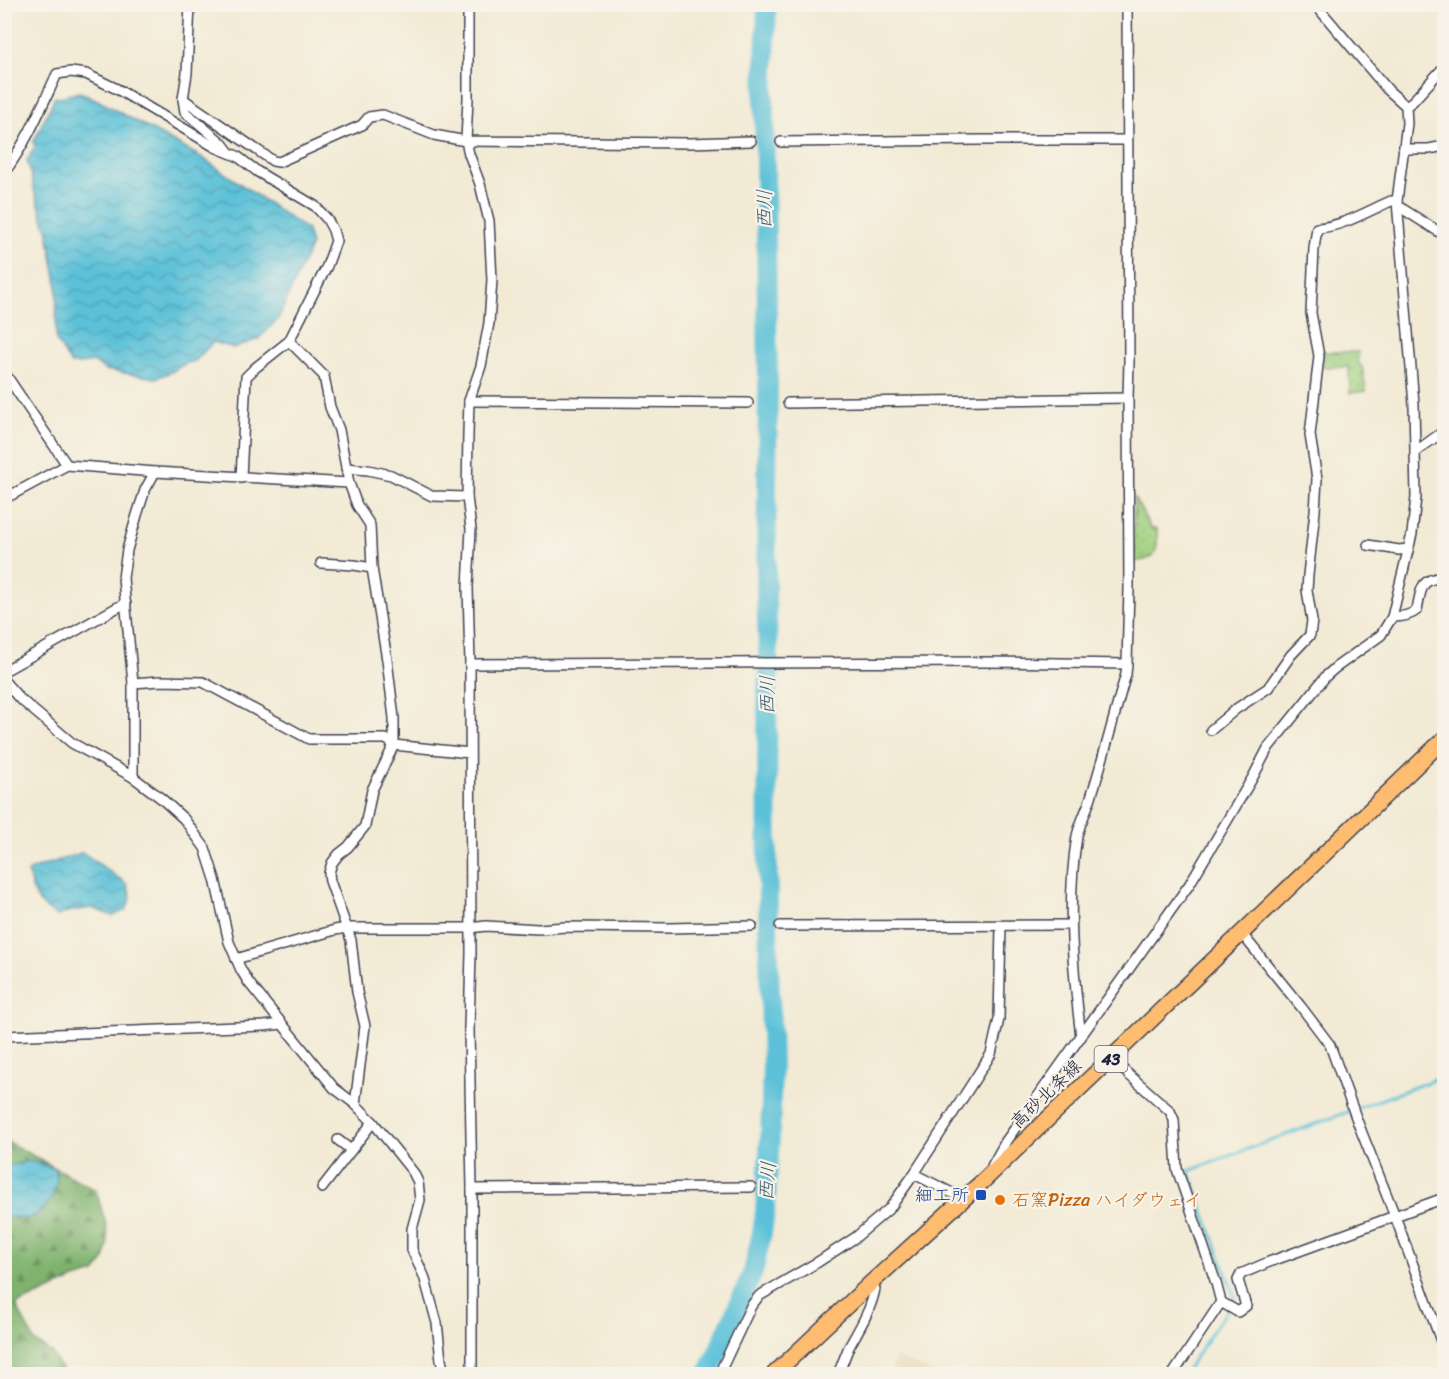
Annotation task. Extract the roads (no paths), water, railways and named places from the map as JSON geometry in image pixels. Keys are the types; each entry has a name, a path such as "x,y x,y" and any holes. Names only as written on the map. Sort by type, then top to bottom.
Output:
{"main road":[{"name":"高砂北条線","path":"774,1374 982,1182 1444,739"}],"street":[{"path":"190,4 188,73 183,99 185,112 222,143 229,153"},
{"path":"468,4 466,141 489,221 492,280 489,323 481,366 469,401 467,497 471,529 468,587 472,1374"},
{"path":"1081,1036 1071,925 1073,869 1078,833 1126,674 1129,588 1127,4"},
{"path":"982,1182 1006,1141 1188,885 1268,748 1326,676 1381,635 1392,617 1412,534 1416,497 1413,393 1398,203 1405,149 1406,106 1388,90 1315,4"},
{"path":"1406,106 1413,102 1444,67"},
{"path":"4,173 18,155 57,74 71,72 86,74 117,88 215,147 237,156 258,172 315,206 327,219 336,241 330,258 289,341 246,377 241,478"},
{"path":"183,99 273,161 279,162 362,124 369,117 383,115 434,135 466,141 690,143 751,141"},
{"path":"781,142 1127,140"},
{"path":"1405,149 1430,149 1444,146"},
{"path":"1211,730 1236,709 1268,688 1291,655 1310,635 1312,621 1307,590 1316,511 1317,479 1310,435 1318,356 1311,313 1317,228 1326,228 1351,219 1391,201 1398,203 1444,235"},
{"path":"289,341 324,376 330,407 339,430 350,483 357,504 370,525 372,568 387,660 393,718 394,745 372,790 365,826 332,863 329,873 351,940 357,992 365,1026 355,1104"},
{"path":"4,372 67,465"},
{"path":"788,403 1128,398"},
{"path":"469,401 748,403"},
{"path":"1415,452 1444,431"},
{"path":"4,499 67,465 241,478 350,483"},
{"path":"346,468 368,470 391,476 432,496 467,497"},
{"path":"133,777 133,683 123,578 127,550 145,490 155,472"},
{"path":"1368,545 1399,550 1408,549"},
{"path":"321,563 372,568"},
{"path":"1392,617 1413,614 1417,610 1424,584 1428,580 1444,578"},
{"path":"4,671 126,604"},
{"path":"470,664 986,662 1126,664"},
{"path":"4,681 19,698 72,744 133,777 184,819 205,848 215,879 229,942 249,983 334,1088 373,1122 413,1172 418,1182 420,1200 412,1229 412,1250 424,1276 437,1323 444,1374"},
{"path":"133,683 203,682 309,739 386,739 394,745 470,753"},
{"path":"780,927 1071,925"},
{"path":"236,959 347,928 486,926 538,929 752,926"},
{"path":"719,1374 751,1306 759,1296 856,1237 890,1208 991,1054 999,1019 1001,926"},
{"path":"1242,934 1330,1045 1444,1349"},
{"path":"4,1036 282,1024"},
{"path":"1111,1059 1170,1111 1174,1120 1177,1170 1221,1302 1238,1312 1246,1306 1238,1280 1241,1274 1444,1198"},
{"path":"322,1188 373,1122"},
{"path":"338,1140 351,1150"},
{"path":"914,1174 964,1199"},
{"path":"472,1189 751,1187"},
{"path":"838,1374 874,1296 875,1289 871,1283"},
{"path":"1173,1374 1221,1302"}],"water":[{"path":"79,92 201,157 307,230 311,245 278,319 258,339 234,348 213,342 195,361 156,378 105,370 93,362 71,364 56,340 57,284 48,233 27,161 55,97"},
{"path":"81,853 127,884 131,898 126,910 113,916 92,908 57,916 36,898 28,872"},
{"path":"26,1161 55,1169 57,1178 55,1190 44,1208 34,1216 22,1219 5,1216 5,1167"}],"waterway":[{"name":"西川","path":"708,1374 753,1272 765,1212 770,1138 772,1065 768,924 767,691 769,673 766,596 768,382 764,95 767,4"},
{"path":"1184,1374 1235,1298 1189,1171 1444,1076"}],"place":[{"name":"細工所","path":"981,1195"},
{"name":"石窯Pizza ハイダウェイ","path":"1000,1200"}]}
